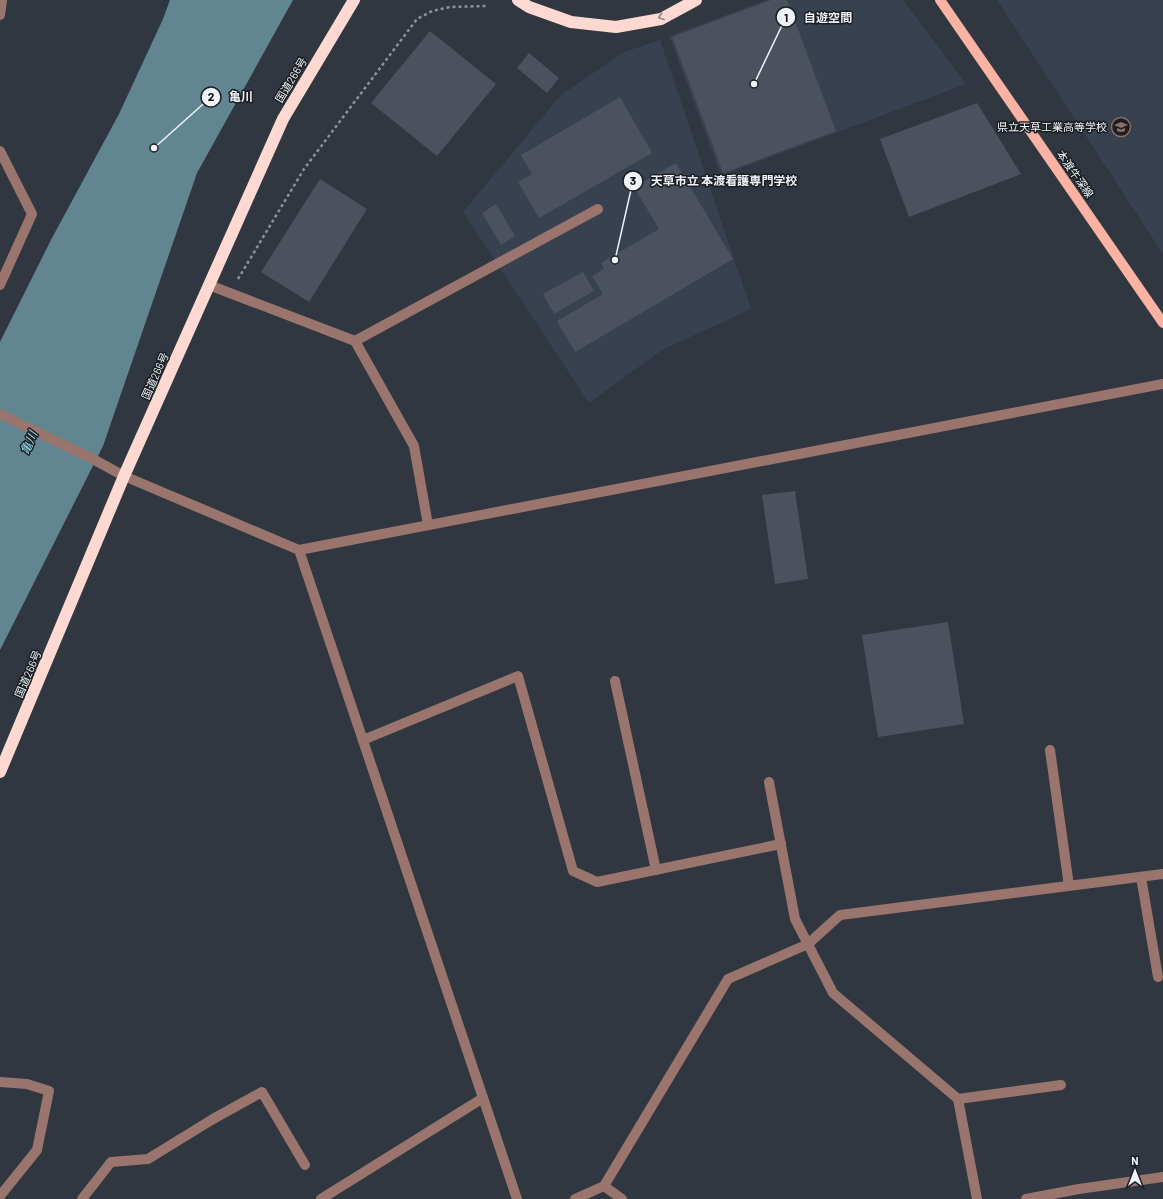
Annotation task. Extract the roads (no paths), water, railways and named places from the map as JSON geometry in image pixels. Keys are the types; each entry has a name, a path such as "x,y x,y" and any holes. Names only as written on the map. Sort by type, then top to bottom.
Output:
{"highway":[{"name":"国道266号","path":"0,772 124,476 283,119 354,0"},
{"path":"518,0 529,7 571,22 616,27 661,18 696,0"}],"main road":[{"name":"本渡牛深線","path":"940,0 1163,323"}],"street":[{"path":"0,15 2,0"},
{"path":"0,151 32,214 0,285"},
{"path":"355,342 598,209"},
{"path":"209,285 355,342 414,446 428,526"},
{"path":"0,414 91,458 124,476 298,550 1163,384"},
{"path":"298,550 517,1199"},
{"path":"363,740 518,676 573,871 597,882 781,844"},
{"path":"615,680 656,870"},
{"path":"1050,750 1069,886"},
{"path":"769,782 795,919 833,993 958,1099 977,1199"},
{"path":"575,1199 604,1186 728,979 808,944 840,915 1163,874"},
{"path":"1141,877 1158,977"},
{"path":"0,1082 27,1084 49,1091 37,1150 0,1196"},
{"path":"958,1099 1062,1085"},
{"path":"82,1199 110,1162 148,1159 213,1119 262,1092 305,1164"},
{"path":"321,1199 484,1098"},
{"path":"1026,1199 1079,1189 1163,1177"},
{"path":"604,1186 622,1199"}],"water":[{"path":"170,0 293,0 197,173 103,446 0,650 0,342 52,238 119,114 163,19"}],"place":[{"name":"自遊空間","path":"754,84"},
{"name":"県立天草工業高等学校","path":"1121,127"},
{"name":"亀川","path":"154,148"},
{"name":"天草市立 本渡看護専門学校","path":"615,260"}]}
